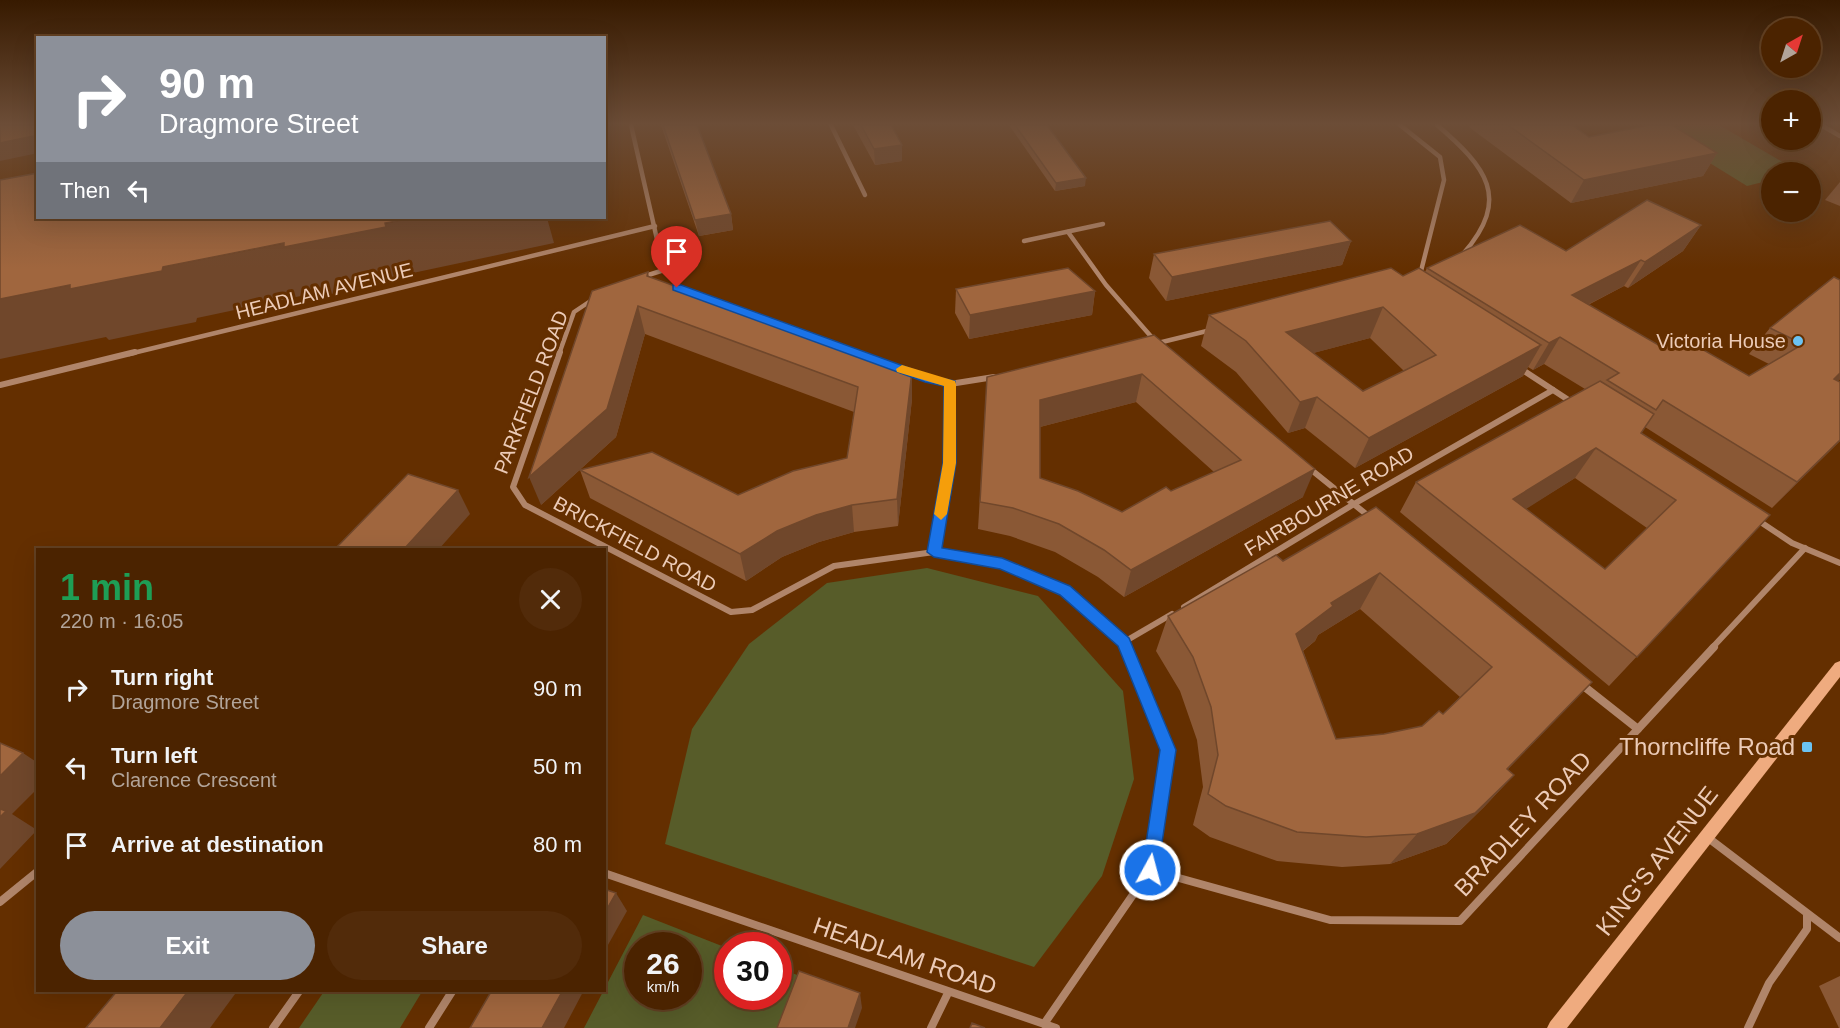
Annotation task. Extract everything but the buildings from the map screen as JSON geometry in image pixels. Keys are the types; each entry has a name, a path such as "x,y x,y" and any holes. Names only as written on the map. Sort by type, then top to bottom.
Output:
{"main road":[{"name":"KING'S AVENUE","path":"1556,1028 1840,667"}],"street":[{"path":"642,173 664,270 677,288 688,292"},
{"path":"854,173 865,195"},
{"path":"1420,275 1444,180 1443,173"},
{"path":"1458,259 1479,239 1493,204 1483,173"},
{"path":"1024,241 1102,224"},
{"name":"HEADLAM AVENUE","path":"0,386 655,226"},
{"path":"1068,232 1106,285 1157,343 1166,350"},
{"path":"633,280 664,270"},
{"path":"1410,278 1430,272"},
{"name":"PARKFIELD ROAD","path":"525,505 513,487 574,312 602,293"},
{"path":"1145,345 1220,328"},
{"path":"1514,365 1582,409"},
{"path":"896,367 950,384 1007,374"},
{"path":"950,384 949,463 934,552 1002,563 1065,590 1124,642 1168,750 1150,870 1044,1024"},
{"name":"FAIRBOURNE ROAD","path":"1124,642 1354,504 1553,390"},
{"path":"1300,460 1381,526"},
{"name":"BRICKFIELD ROAD","path":"525,505 731,612 752,610 834,567 934,552"},
{"path":"1752,517 1805,548 1840,563"},
{"name":"BRADLEY ROAD","path":"1150,870 1330,920 1460,921 1805,548"},
{"path":"1574,678 1638,729"},
{"path":"1706,837 1788,896 1808,915 1840,938"},
{"path":"0,902 36,873"},
{"name":"HEADLAM ROAD","path":"606,874 948,993 1056,1028"},
{"path":"1748,1028 1769,983 1807,929 1808,915"},
{"path":"273,1028 299,992"},
{"path":"429,1028 452,992"},
{"path":"931,1028 948,993"}],"green space":[{"path":"1726,173 1761,173 1761,182 1747,186"},
{"path":"927,568 1038,596 1123,691 1134,779 1102,876 1034,967 665,844 692,729 749,644 827,583"},
{"path":"643,915 686,932 634,932"},
{"path":"702,938 714,943 714,1010 792,1010 792,973 805,978 785,1028 584,1028 603,992 606,992 606,986 624,951 624,1010 702,1010"},
{"path":"324,992 422,992 400,1028 299,1028"}],"slow traffic":[{"path":"902,369 950,384 949,463 941,514"}],"place":[{"name":"Victoria House","path":"1798,341"},
{"name":"Thorncliffe Road","path":"1807,747"}],"route":[{"path":"677,288 929,379 950,384 949,463 934,552 1002,563 1065,590 1124,642 1168,750 1150,870"}]}
